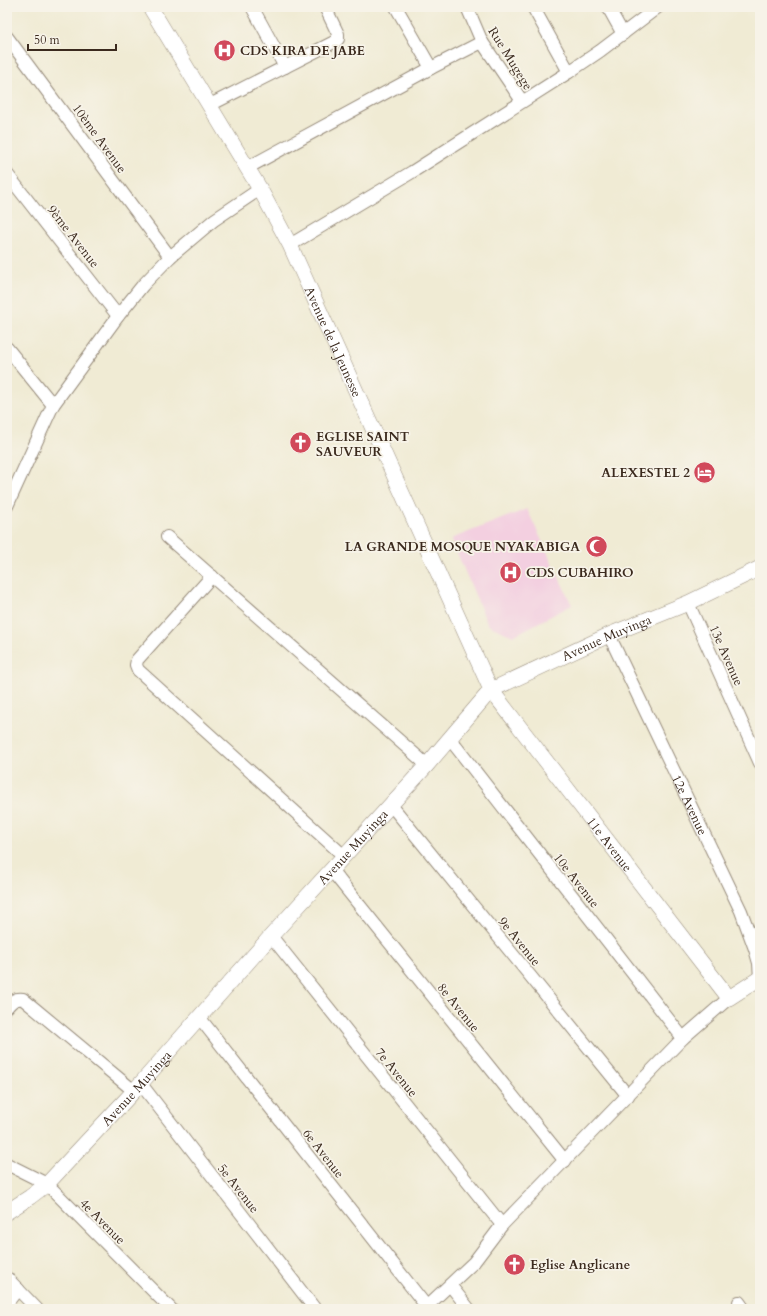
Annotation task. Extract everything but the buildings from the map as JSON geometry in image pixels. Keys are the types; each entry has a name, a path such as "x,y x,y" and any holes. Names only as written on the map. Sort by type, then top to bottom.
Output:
{"street":[{"name":"Avenue de la Jeunesse","path":"150,7 210,104 260,189 290,245 491,690"},
{"path":"252,7 285,67"},
{"path":"210,104 338,39 338,34 325,7"},
{"path":"396,7 431,68"},
{"name":"Rue Mugege","path":"466,7 482,42 522,101"},
{"path":"533,7 569,72"},
{"path":"608,7 623,34"},
{"path":"290,245 412,172 569,72 658,7"},
{"name":"10ème Avenue","path":"7,37 170,257"},
{"path":"247,168 482,42"},
{"name":"9ème Avenue","path":"7,174 118,316"},
{"path":"8,502 53,406 118,316 143,285 170,257 214,220 260,189"},
{"path":"7,348 53,406"},
{"path":"167,537 427,766"},
{"name":"Avenue Muyinga","path":"7,1212 30,1197 46,1184 137,1088 271,936 427,766 491,690 609,635 688,602 760,568"},
{"path":"212,576 137,660 136,664 138,670 344,856"},
{"name":"13e Avenue","path":"688,602 760,762"},
{"name":"12e Avenue","path":"609,635 741,911 756,949 760,978"},
{"name":"11e Avenue","path":"491,690 728,998"},
{"name":"10e Avenue","path":"450,738 683,1038"},
{"name":"9e Avenue","path":"391,804 628,1096"},
{"name":"8e Avenue","path":"332,870 565,1162"},
{"name":"7e Avenue","path":"271,936 502,1225"},
{"path":"426,1308 474,1262 502,1225 565,1162 683,1038 728,998 760,978"},
{"name":"5e Avenue","path":"7,1007 10,1002 16,999 23,999 137,1088 315,1309"},
{"name":"6e Avenue","path":"199,1017 426,1308"},
{"name":"4e Avenue","path":"7,1164 46,1184 171,1309"},
{"path":"7,1278 37,1309"},
{"path":"450,1285 469,1309"},
{"path":"7,1303 18,1289"}],"shaded area":[{"name":"CDS CUBAHIRO","path":"527,509 572,605 513,636 488,625 451,539"}],"place":[{"name":"CDS KIRA DE JABE","path":"224,50"},
{"name":"EGLISE SAINT SAUVEUR","path":"301,443"},
{"name":"ALEXESTEL 2","path":"705,472"},
{"name":"LA GRANDE MOSQUE NYAKABIGA","path":"596,546"},
{"name":"CDS CUBAHIRO","path":"511,572"},
{"name":"Eglise Anglicane","path":"514,1264"}]}
